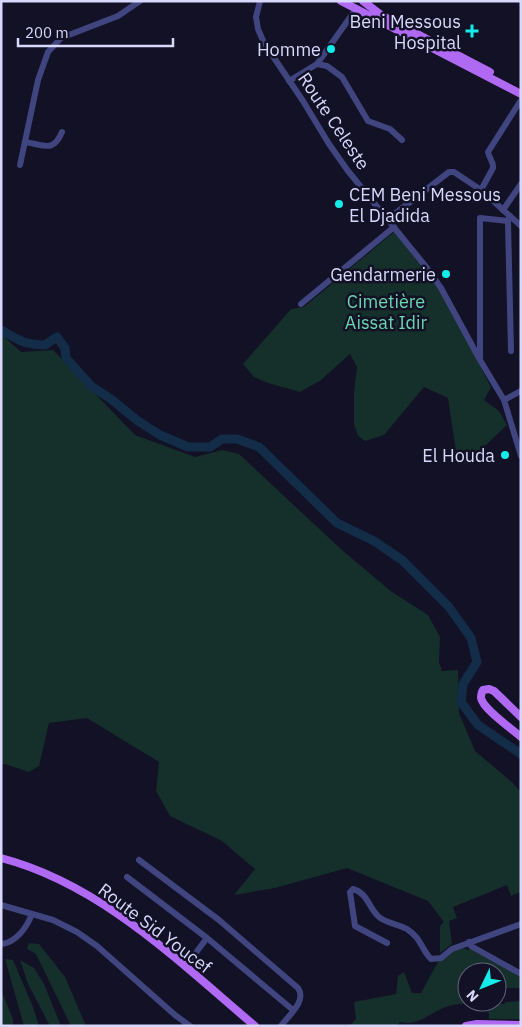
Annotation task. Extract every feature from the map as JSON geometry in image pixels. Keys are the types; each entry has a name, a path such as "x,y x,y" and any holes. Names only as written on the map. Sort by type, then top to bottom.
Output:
{"main road":[{"path":"341,1 521,94"},
{"path":"365,3 365,13"},
{"path":"365,3 380,14 521,89"},
{"path":"521,717 494,691 489,689 483,690 482,701 521,737"},
{"name":"Route Sid Youcef","path":"1,858 28,866 100,902 184,966 255,1026"},
{"path":"466,1026 478,1024 521,1025"}],"street":[{"path":"20,165 44,58 53,45 61,38 118,16 140,1"},
{"name":"Route Celeste","path":"260,1 256,17 258,29 264,43 348,171 441,288 504,400 521,456"},
{"path":"289,81 317,64 352,5"},
{"path":"317,64 327,66 342,77 368,121 390,129 402,140"},
{"path":"481,190 493,168 488,152 521,100"},
{"path":"25,142 52,146 57,143 62,132"},
{"path":"388,219 449,172 454,172 481,190 503,210 509,219 521,226"},
{"path":"503,210 521,184"},
{"path":"480,360 480,218 509,219"},
{"path":"509,219 511,351"},
{"path":"301,304 394,227"},
{"path":"504,400 521,391"},
{"path":"139,860 219,920 298,988 302,993 301,1000 281,1026"},
{"path":"127,877 207,938 293,1010"},
{"path":"387,943 354,926 350,892 352,889 357,890 369,902 378,916 407,930 419,939 427,954 432,958 441,958 452,949 521,924"},
{"path":"1,905 53,920 77,932 97,946 190,1026"},
{"path":"1,944 18,936 27,926 32,914"},
{"path":"184,966 207,938"},
{"path":"469,942 471,946 521,974"}],"green space":[{"name":"Cimetière Aissat Idir","path":"395,231 439,287 491,387 484,400 499,411 507,425 466,464 457,458 448,398 424,387 384,435 365,441 358,436 354,424 354,392 357,367 350,354 321,380 300,392 254,377 243,364 291,309 304,307"},
{"path":"1,334 21,352 53,350 135,435 195,457 222,450 239,454 343,551 392,592 428,615 440,637 439,662 442,671 458,670 459,713 475,751 513,783 521,793 521,892 511,896 507,885 453,907 457,918 449,921 452,944 440,953 440,926 444,922 428,901 347,868 275,888 234,895 255,869 222,841 170,816 156,791 159,762 87,718 49,723 39,766 29,772 5,764 1,765"},
{"path":"29,943 39,944 65,977 86,1026 71,1026 36,954 27,949"},
{"path":"459,947 469,950 470,947 496,962 457,962 457,1005 443,1008 420,1020 407,1023 400,1022 397,1026 349,1026 356,1019 354,1002 396,994 398,976 404,972 412,993 421,993 440,958"},
{"path":"5,959 13,960 39,1026 24,1026"},
{"path":"20,960 34,968 44,984 61,1026 50,1026 28,984"},
{"path":"507,968 521,978 521,988 507,988"},
{"path":"1,990 13,1019 13,1026 1,1026"},
{"path":"521,1001 521,1019 489,1019 489,1012 507,1012 507,1002"}],"waterway":[{"path":"1,330 31,344 45,345 57,337 65,348 66,358 91,386 160,435 188,447 210,447 222,439 237,439 259,447 337,523 374,541 402,560 449,607 471,638 477,662 463,684 461,702 478,725 521,754"}],"place":[{"name":"Beni Messous Hospital","path":"472,31"},
{"name":"Homme","path":"331,49"},
{"name":"CEM Beni Messous El Djadida","path":"339,204"},
{"name":"Gendarmerie","path":"446,274"},
{"name":"El Houda","path":"505,455"}]}
